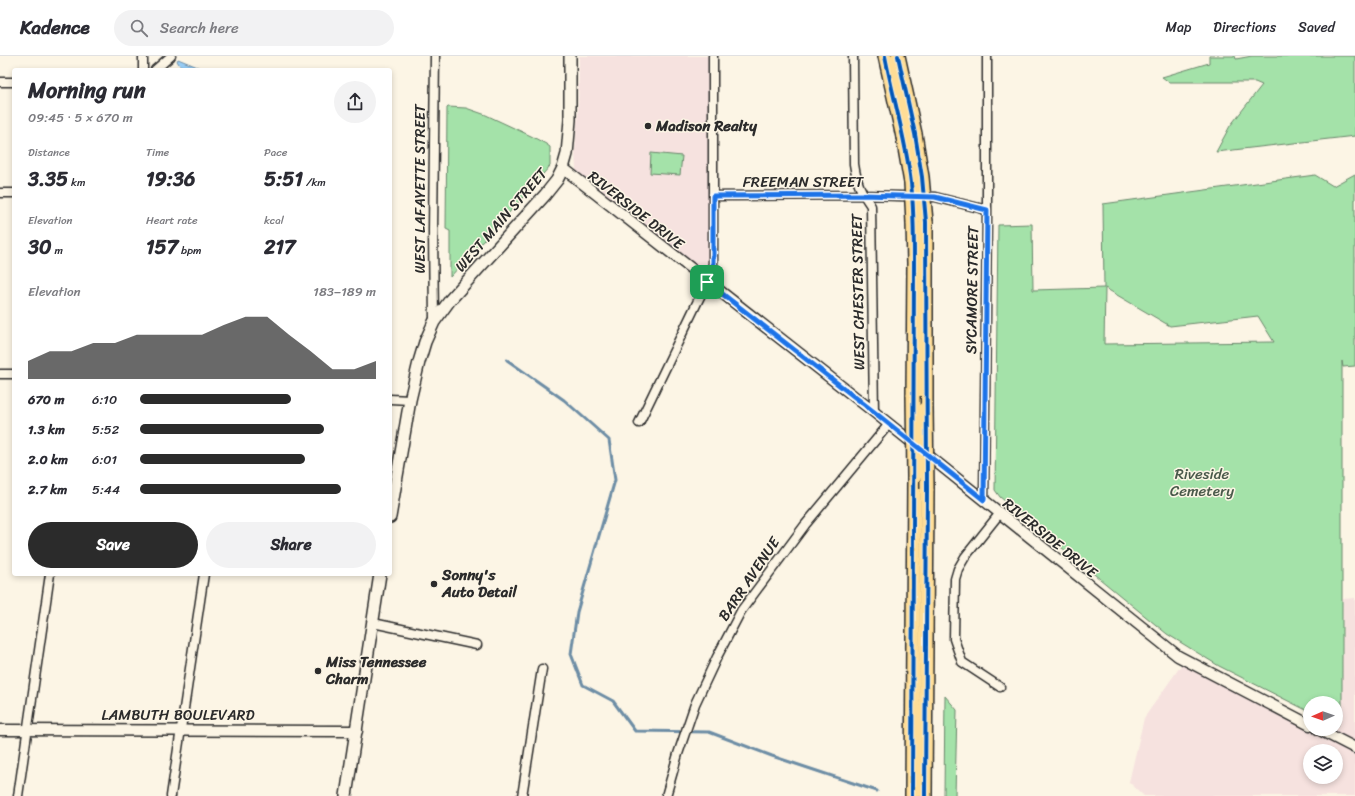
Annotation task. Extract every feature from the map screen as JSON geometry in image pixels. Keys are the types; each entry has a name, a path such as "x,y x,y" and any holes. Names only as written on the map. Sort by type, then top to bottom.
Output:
{"highway":[{"path":"885,56 909,135"},
{"path":"898,56 909,135 911,183 920,223 927,489 924,796"},
{"path":"912,796 914,263 920,223"}],"main road":[{"name":"WEST MAIN STREET","path":"392,505 418,362 434,322 450,300 545,195 557,180 563,168 567,154 570,120 570,56"},
{"path":"346,796 380,576"}],"street":[{"path":"143,56 143,68"},
{"path":"157,68 171,56"},
{"name":"WEST LAFAYETTE STREET","path":"434,322 433,230 435,56"},
{"path":"639,423 707,282 713,264 712,56"},
{"name":"WEST CHESTER STREET","path":"853,56 854,164 856,181 863,195 871,206 874,412"},
{"name":"SYCAMORE STREET","path":"984,500 987,56"},
{"path":"0,82 12,82"},
{"name":"RIVERSIDE DRIVE","path":"563,168 874,412 1178,656 1303,721"},
{"path":"0,193 12,193"},
{"name":"FREEMAN STREET","path":"713,196 863,195 935,197 987,210"},
{"path":"0,374 12,374"},
{"path":"392,399 410,400"},
{"name":"BARR AVENUE","path":"666,796 695,704 707,677 741,611 805,525 889,424"},
{"path":"1000,513 964,557 958,569 955,579 954,639 962,662 1000,687"},
{"path":"18,796 26,730 50,576"},
{"path":"171,796 204,576"},
{"path":"373,623 477,645"},
{"path":"522,796 542,669"},
{"name":"LAMBUTH BOULEVARD","path":"0,730 181,729 357,731"},
{"path":"1332,736 1355,748"}],"shaded area":[{"path":"579,56 709,56 709,256 706,277 576,170 575,151 578,112"},
{"path":"1355,598 1355,796 1144,796 1129,782 1144,718 1182,664 1303,727 1303,736 1321,736 1331,741 1333,736 1343,736 1343,599"}],"green space":[{"path":"1209,56 1235,56 1236,59 1252,56 1355,56 1355,136 1216,152 1230,126 1262,85 1255,82 1169,82 1162,77 1209,63"},
{"path":"448,107 466,108 486,115 531,136 550,147 550,166 450,277 450,231 446,229"},
{"path":"651,153 682,156 680,175 650,173"},
{"name":"Riveside Cemetery","path":"1355,174 1355,366 1343,367 1342,361 1342,696 1303,696 1303,708 1219,666 1167,634 1000,497 995,490 998,225 1032,224 1033,290 1104,288 1103,204 1315,175 1333,186","holes":["1105,288 1170,326 1258,316 1274,342 1104,344"]},
{"path":"945,696 957,710 955,796 944,796"}],"water":[{"path":"178,59 200,68 182,68 177,61"}],"waterway":[{"path":"507,360 564,400 609,440 615,480 577,612 571,654 583,685 613,701 635,731 709,732 772,756 877,791"}],"cycle path":[{"path":"885,56 909,167 913,213 912,796"},
{"path":"898,56 915,134 922,177 926,222 927,489 925,796"}],"place":[{"name":"Madison Realty","path":"648,126"},
{"name":"Sonny's Auto Detail","path":"434,584"},
{"name":"Miss Tennessee Charm","path":"318,671"}],"route":[{"path":"863,195 935,197 987,210 984,500 874,412 707,282 713,264 713,196 863,195"}]}
